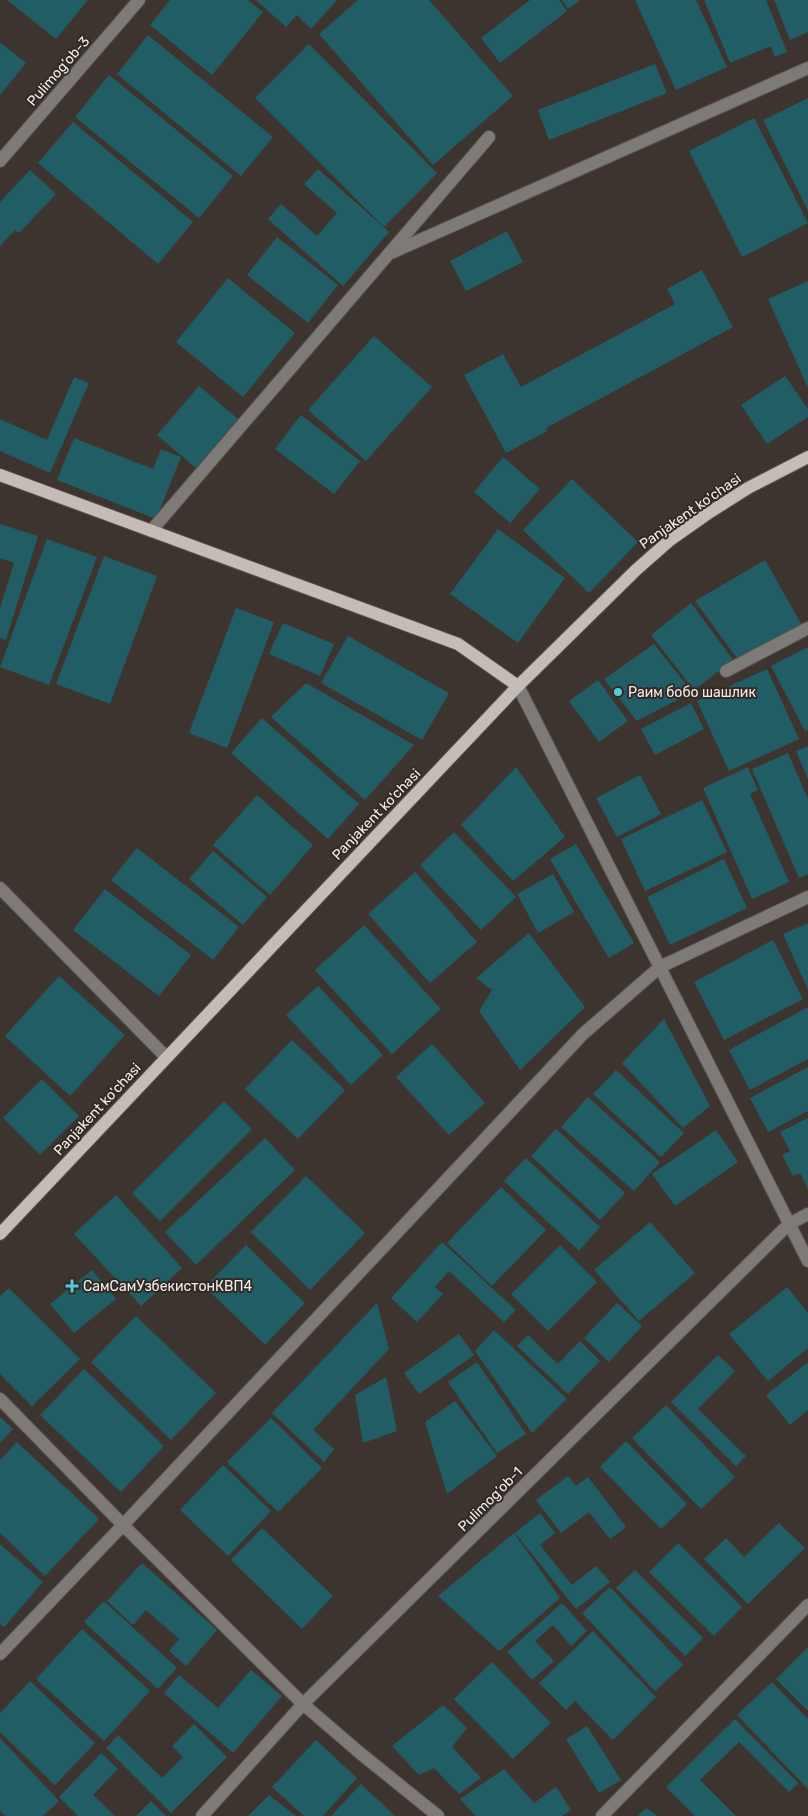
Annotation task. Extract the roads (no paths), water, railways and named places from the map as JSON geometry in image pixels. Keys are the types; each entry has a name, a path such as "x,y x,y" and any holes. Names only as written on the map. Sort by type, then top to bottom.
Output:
{"main road":[{"name":"Panjakent ko'chasi","path":"0,1234 518,686 636,570 670,540 748,488 808,456"},
{"path":"0,475 458,644 518,686"}],"street":[{"name":"Pulimog’ob-3","path":"0,161 139,0"},
{"path":"388,254 808,68"},
{"path":"151,531 489,137"},
{"path":"726,671 808,628"},
{"path":"518,686 808,1261"},
{"path":"0,888 166,1057"},
{"path":"0,1654 583,1034 660,968 808,897"},
{"name":"Pulimog’ob-1","path":"202,1816 303,1704 789,1224 808,1214"},
{"path":"0,1399 123,1525 303,1704 438,1816"},
{"path":"602,1816 808,1605"}],"place":[{"name":"Раим бобо шашлик","path":"618,692"},
{"name":"СамСамУзбекистонКВП4","path":"72,1286"}]}
